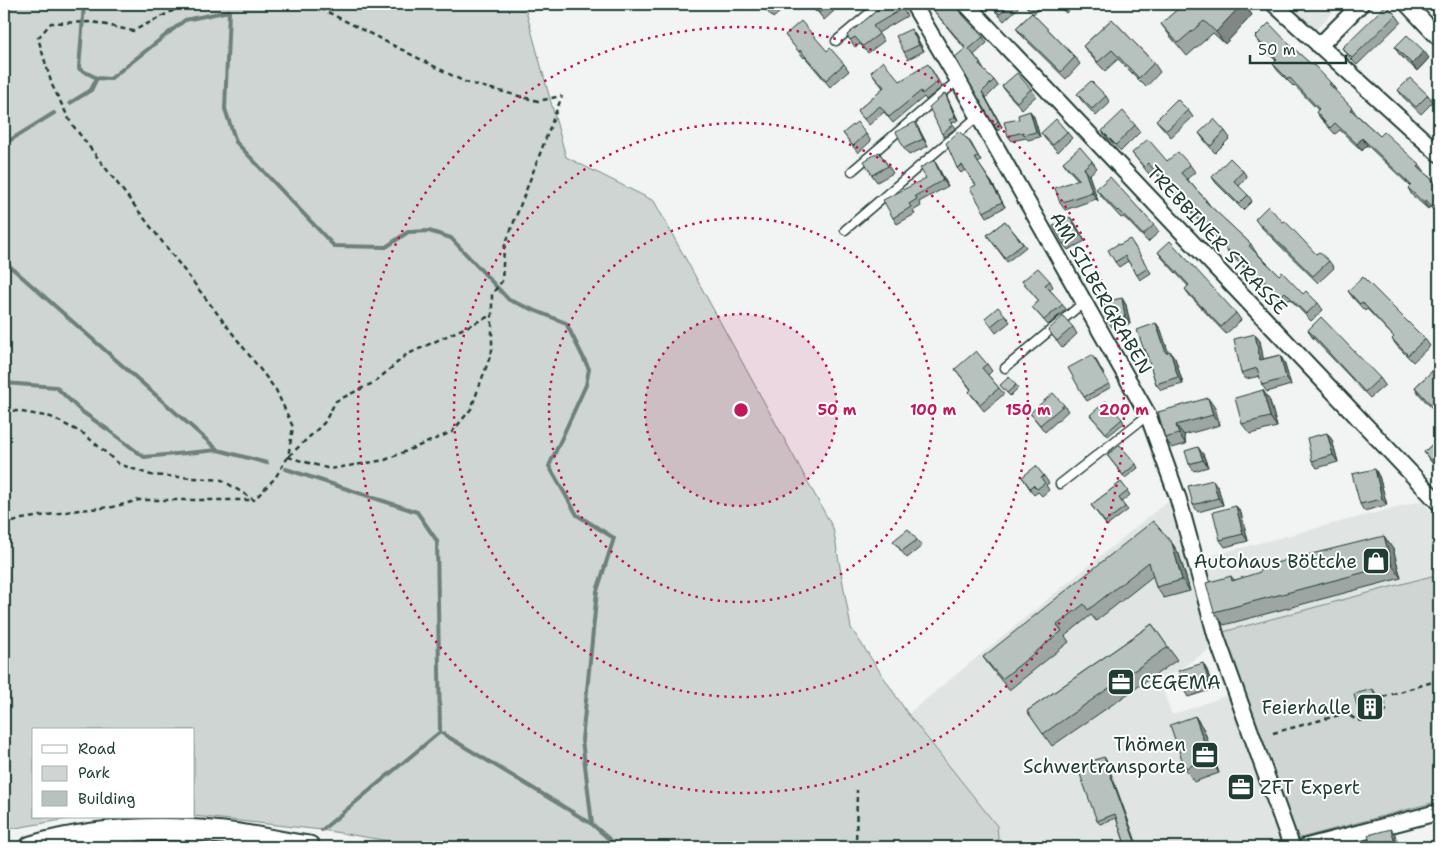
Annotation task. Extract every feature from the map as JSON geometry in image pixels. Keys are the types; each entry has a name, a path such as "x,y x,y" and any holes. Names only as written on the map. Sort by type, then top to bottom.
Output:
{"main road":[{"path":"31,847 59,840 108,832 177,829 225,833 309,847"}],"street":[{"name":"AM SILBERGRABEN","path":"913,4 1148,415 1178,498 1216,636 1292,847"},
{"name":"TREBBINER STRASSE","path":"966,4 1439,503"},
{"path":"1274,4 1439,154"},
{"path":"1319,46 1361,4"},
{"path":"1407,4 1439,38"},
{"path":"1305,847 1337,843 1439,812"}],"lane":[{"path":"836,41 880,4"},
{"path":"852,171 958,80"},
{"path":"845,230 978,116"},
{"path":"1005,368 1083,303"},
{"path":"1060,484 1148,415"}],"path":[{"path":"186,4 133,31 93,22 51,23 38,38 52,86 71,124 276,390 293,427 288,457"},
{"path":"288,457 330,469 384,460 452,432 471,409 492,350 492,294 502,281 504,248 562,96 538,101 465,82 312,4"},
{"path":"4,525 22,519 80,510 113,508 139,500 254,500 275,478 288,457 324,422 336,401 375,382 406,355 492,315"},
{"path":"4,409 51,417 84,434 119,464 151,476 222,480 254,500"},
{"path":"1273,734 1347,713 1351,717 1364,722 1378,719 1386,710 1383,697 1439,680"},
{"path":"856,847 857,790"}],"shaded area":[{"path":"1286,4 1341,4 1314,31"},
{"path":"1169,500 1216,645 1160,682 1172,715 1234,693 1288,847 999,847 997,826 908,714"},
{"path":"1421,501 1439,519 1439,574 1223,632 1202,558"}],"green space":[{"path":"4,4 524,4 566,157 654,201 833,528 851,628 908,714 997,826 999,847 425,847 322,830 195,816 195,728 32,728 32,818 73,818 4,830"},
{"path":"1439,574 1439,801 1297,839 1223,632"}],"building":[{"path":"762,4 777,4 768,11"},
{"path":"812,4 829,4 819,13"},
{"path":"878,4 899,4 902,9 873,26 879,34 863,46 855,37 850,40 847,35 880,8"},
{"path":"942,4 953,4 983,37 969,49 980,63 979,65 994,80 982,92 998,121 994,125 955,57 966,48 934,11"},
{"path":"990,4 1011,4 1000,14"},
{"path":"1183,4 1242,4 1216,32 1204,21 1178,43 1161,24"},
{"path":"1386,5 1396,15 1352,58 1342,48"},
{"path":"1032,13 1075,57 1061,72 1016,28"},
{"path":"1112,19 1154,63 1139,78 1112,50 1098,62 1083,46"},
{"path":"801,21 827,51 830,48 844,64 826,80 785,35"},
{"path":"1269,23 1331,83 1329,84 1352,108 1350,109 1380,136 1384,132 1420,165 1418,167 1439,186 1439,212 1426,200 1423,202 1408,188 1411,185 1362,138 1357,144 1335,123 1330,128 1316,112 1319,109 1290,78 1288,79 1273,64 1277,60 1255,37"},
{"path":"911,29 919,45 904,52 896,36"},
{"path":"1407,35 1424,51 1412,64 1395,47"},
{"path":"883,61 900,81 928,64 938,81 922,94 921,91 889,117 880,106 864,119 857,111 884,87 871,72"},
{"path":"1017,73 1031,89 1017,102 1002,86"},
{"path":"1410,78 1428,95 1416,107 1398,90"},
{"path":"1091,81 1106,96 1092,109 1077,94"},
{"path":"1439,89 1439,104 1432,98"},
{"path":"945,93 955,117 949,120 953,124 942,134 929,107"},
{"path":"1177,99 1188,110 1167,130 1156,120"},
{"path":"1030,111 1036,132 1024,135 1023,132 1008,136 1004,122 1019,119 1018,115"},
{"path":"1123,111 1135,125 1116,145 1102,131"},
{"path":"1056,119 1067,132 1053,145 1041,133"},
{"path":"1214,119 1225,131 1211,146 1199,133"},
{"path":"857,122 866,134 853,146 843,133"},
{"path":"915,122 923,139 904,148 896,132"},
{"path":"959,131 967,138 978,156 975,158 1002,202 984,212 970,188 976,185 962,165 957,168 946,143"},
{"path":"1148,139 1167,161 1178,152 1190,165 1181,173 1205,201 1251,244 1249,246 1279,275 1282,272 1303,294 1306,291 1318,303 1306,314 1285,292 1280,297 1260,277 1256,280 1223,245 1225,244 1197,218 1148,163 1144,167 1132,153"},
{"path":"1080,147 1092,161 1084,168 1093,194 1092,192 1060,203 1055,188 1079,179 1063,162"},
{"path":"879,152 888,166 872,175 864,161"},
{"path":"1230,158 1243,171 1234,181 1248,195 1239,204 1212,177"},
{"path":"934,160 943,180 915,196 917,199 909,204 911,207 893,218 883,200 926,178 920,168"},
{"path":"1110,177 1154,225 1143,235 1096,189"},
{"path":"1268,206 1316,254 1319,252 1329,261 1313,276 1255,219"},
{"path":"1070,217 1080,234 1063,244 1053,226"},
{"path":"1005,221 1023,244 1005,258 987,235"},
{"path":"1130,239 1148,268 1137,275 1125,256 1115,262 1108,250"},
{"path":"1170,241 1236,313 1221,327 1185,289 1189,285 1158,252"},
{"path":"1038,268 1050,281 1045,285 1063,304 1044,320 1032,307 1039,301 1022,281"},
{"path":"1363,277 1425,339 1408,355 1392,339 1394,337 1362,302 1360,304 1348,291"},
{"path":"1122,298 1125,317 1107,320 1104,302"},
{"path":"998,307 1005,315 991,326 985,318"},
{"path":"1063,316 1073,327 1057,341 1048,330"},
{"path":"1321,317 1380,378 1365,392 1308,330"},
{"path":"1156,323 1166,353 1170,351 1178,377 1156,384 1137,330"},
{"path":"1255,334 1260,360 1280,355 1286,378 1262,385 1257,368 1241,373 1234,339"},
{"path":"976,351 987,364 982,368 999,388 980,404 969,392 971,389 955,369"},
{"path":"1092,355 1109,384 1084,397 1068,368"},
{"path":"1439,365 1439,380 1436,384 1439,388 1439,414 1415,387"},
{"path":"1009,377 1016,385 1007,393 1000,385"},
{"path":"1263,390 1270,417 1242,424 1235,398"},
{"path":"1053,393 1064,405 1040,425 1030,413"},
{"path":"1208,398 1213,415 1176,425 1179,434 1165,438 1158,412"},
{"path":"1106,401 1122,419 1106,433 1090,415"},
{"path":"1327,433 1333,455 1312,461 1307,438"},
{"path":"1439,438 1439,453 1431,461 1424,452"},
{"path":"1120,445 1136,464 1123,475 1107,455"},
{"path":"1198,447 1203,460 1189,464 1185,451"},
{"path":"1036,466 1044,476 1041,478 1045,483 1037,489 1033,485 1030,488 1022,477"},
{"path":"1375,469 1382,499 1360,504 1352,474"},
{"path":"1213,480 1218,498 1193,505 1188,486"},
{"path":"1121,482 1128,491 1119,498 1125,507 1105,522 1091,505"},
{"path":"1236,506 1243,534 1220,540 1213,512"},
{"path":"1153,521 1172,543 1182,580 1156,587 1149,562 1088,610 1084,604 1057,625 1062,631 1002,679 983,657"},
{"path":"908,529 917,540 902,551 893,541"},
{"path":"1384,536 1392,565 1214,612 1206,583 1231,576 1232,581 1260,572 1259,567"},
{"path":"1152,624 1168,647 1043,734 1027,711"},
{"path":"1203,663 1209,682 1184,690 1178,671"},
{"path":"1373,689 1377,706 1358,710 1354,694"},
{"path":"1195,716 1210,759 1185,768 1170,725"},
{"path":"1104,757 1137,847 1122,847 1120,842 1124,841 1115,814 1097,821 1077,766"},
{"path":"1243,777 1247,787 1234,791 1231,781"},
{"path":"1434,815 1439,815 1439,833 1434,833"},
{"path":"1391,829 1396,847 1371,847 1368,835"}],"waterway":[{"path":"84,4 79,69 97,78 110,79 185,20 229,11 225,109 236,142 334,246 386,247 408,232 429,231 451,238 509,300 566,323 589,369 586,385 549,466 577,515 614,538 597,591 582,740 592,824 618,847"},
{"path":"70,103 91,90 97,78"},
{"path":"4,144 54,113"},
{"path":"4,261 218,450 267,463"},
{"path":"4,383 56,387 81,411 144,457 218,450"},
{"path":"286,469 417,512 437,541 440,732 592,824"},
{"path":"322,830 440,732"}],"place":[{"name":"Autohaus Böttche","path":"1376,561"},
{"name":"CEGEMA","path":"1121,682"},
{"name":"Feierhalle","path":"1370,707"},
{"name":"Thömen Schwertransporte","path":"1205,755"},
{"name":"ZFT Expert","path":"1241,787"}]}
